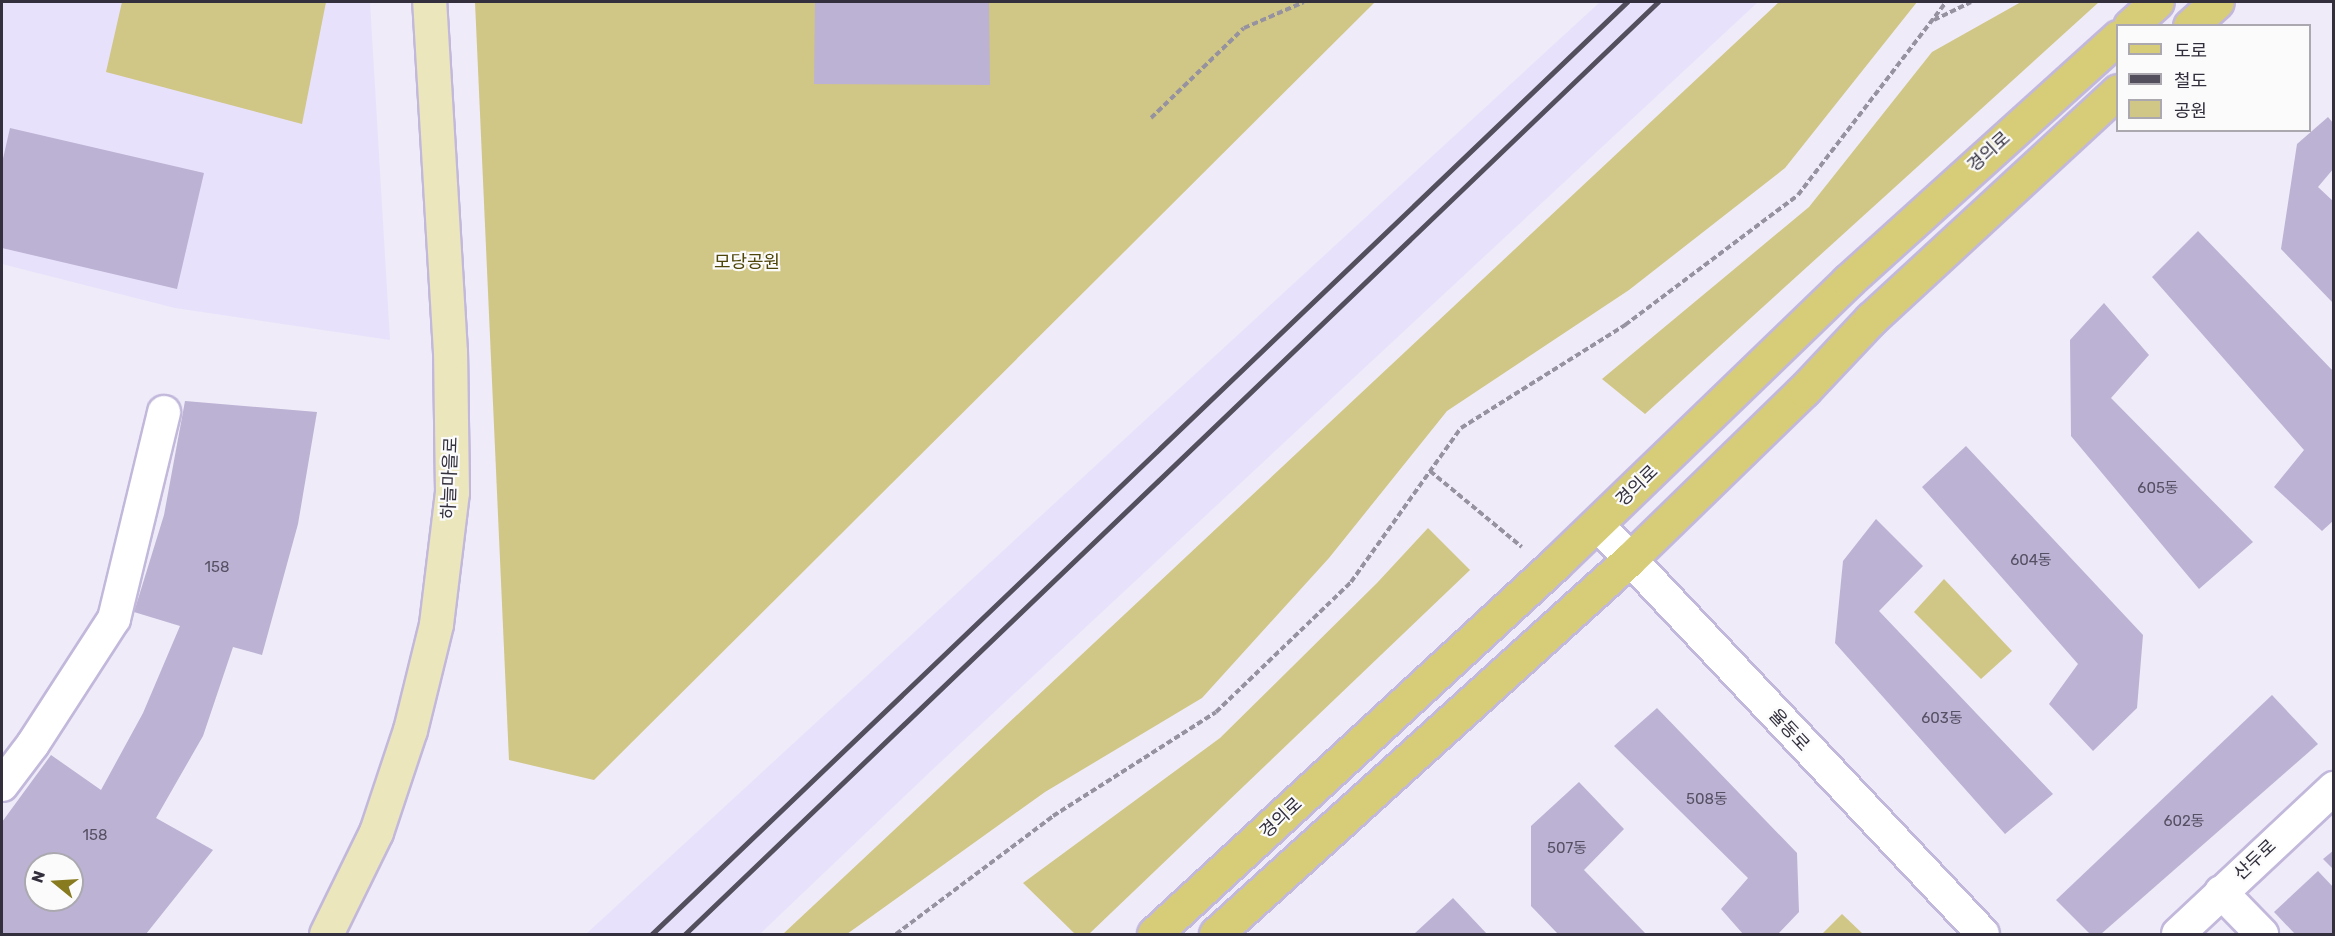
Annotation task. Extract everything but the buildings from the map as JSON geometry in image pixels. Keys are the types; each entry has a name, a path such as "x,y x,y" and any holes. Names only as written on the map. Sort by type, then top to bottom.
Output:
{"main road":[{"name":"하늘마을로","path":"326,934 376,832 410,730 436,624 452,492 450,352 429,2"},
{"path":"2132,24 2157,2"},
{"path":"2192,24 2217,2"},
{"name":"경의로","path":"1154,934 1597,524 1848,280 2116,39"},
{"path":"1216,934 1629,560 1804,390 1871,319 2116,93"}],"street":[{"path":"2,785 33,744 114,619 164,412"},
{"name":"율동로","path":"1597,524 1983,934"},
{"name":"산두로","path":"2178,934 2334,788"},
{"path":"2221,892 2262,934"}],"path":[{"path":"1151,118 1244,28 1305,2"},
{"path":"896,934 1053,816 1216,712 1351,582 1461,428 1625,325 1798,195 1946,2"},
{"path":"1933,21 1971,2"},
{"path":"1430,471 1521,546"}],"shaded area":[{"path":"2,2 370,2 390,340 175,308 2,264"},
{"path":"1600,2 1758,2 931,771 760,934 586,934"}],"green space":[{"path":"122,2 326,2 302,124 106,72"},
{"name":"모당공원","path":"475,2 1375,2 594,780 509,760"},
{"path":"1779,2 1917,2 1785,168 1629,290 1447,411 1329,558 1202,698 1045,792 847,934 783,934"},
{"path":"2021,2 2099,2 1645,414 1602,379 1809,207 1932,52"},
{"path":"1428,528 1470,570 1089,934 1075,934 1023,883 1220,738 1377,583"},
{"path":"1944,579 2012,651 1981,679 1914,612"},
{"path":"1842,914 1863,934 1822,934"}],"railway":[{"path":"652,934 1627,2"},
{"path":"685,934 1658,2"}]}
